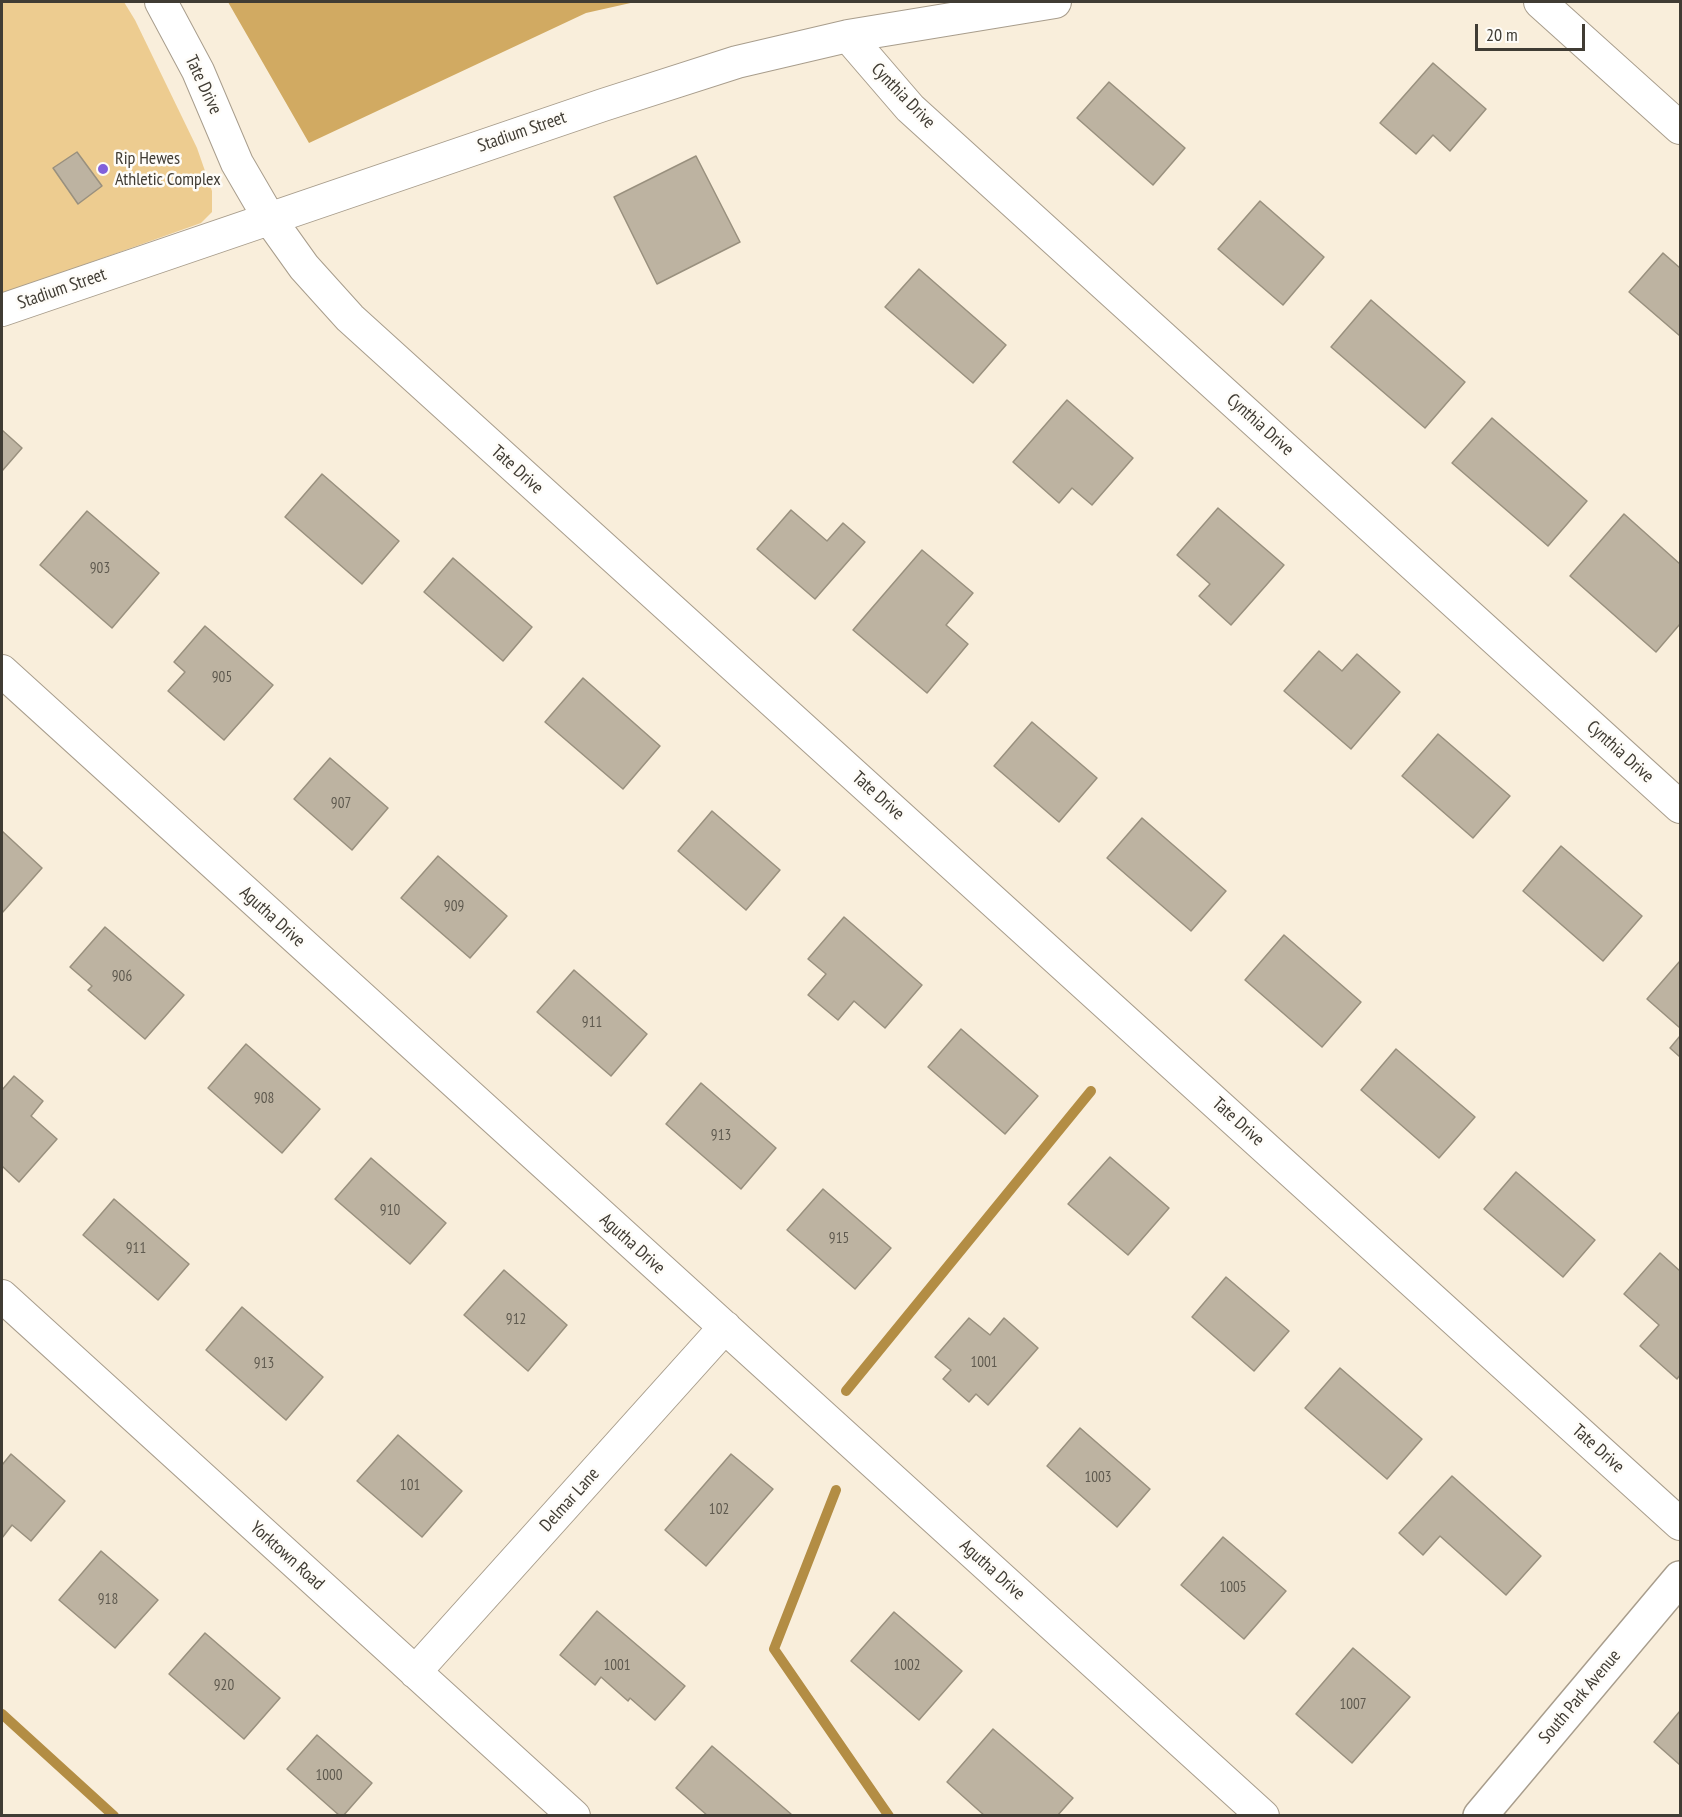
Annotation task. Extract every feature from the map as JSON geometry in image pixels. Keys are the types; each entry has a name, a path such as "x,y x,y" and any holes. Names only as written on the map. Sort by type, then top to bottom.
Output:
{"street":[{"name":"Tate Drive","path":"161,2 198,70 237,164 269,219 304,267 350,318 1680,1524"},
{"name":"Stadium Street","path":"2,310 603,105 726,66 848,36 1055,2"},
{"path":"1540,2 1680,128"},
{"name":"Cynthia Drive","path":"848,36 910,108 1680,807"},
{"name":"Agutha Drive","path":"2,671 1263,1815"},
{"name":"Yorktown Road","path":"2,1296 574,1815"},
{"name":"Delmar Lane","path":"415,1672 725,1328"},
{"name":"South Park Avenue","path":"1480,1815 1680,1578"}],"shaded area":[{"name":"Rip Hewes Athletic Complex","path":"2,2 124,2 197,148 212,191 212,212 201,223 2,294"},
{"path":"228,2 635,2 586,13 309,143"}],"building":[{"path":"1433,63 1486,109 1450,151 1433,135 1416,154 1380,123"},
{"path":"1109,82 1185,148 1153,185 1077,118"},
{"path":"77,152 102,186 78,204 53,168"},
{"path":"696,156 740,242 657,284 614,197"},
{"path":"1260,201 1324,257 1283,305 1218,249"},
{"path":"1663,253 1680,268 1680,336 1629,292"},
{"path":"919,269 1006,345 973,383 885,307"},
{"path":"1371,300 1465,382 1425,428 1331,347"},
{"path":"1067,400 1133,458 1092,505 1072,488 1059,503 1013,462"},
{"path":"1492,418 1587,501 1548,546 1452,463"},
{"path":"2,430 22,448 2,471"},
{"path":"322,474 399,541 362,584 285,517"},
{"path":"1218,508 1284,565 1231,625 1199,596 1210,584 1177,555"},
{"path":"791,510 827,541 843,523 865,542 815,599 757,549"},
{"path":"87,511 159,573 112,628 40,565"},
{"path":"1624,514 1680,564 1680,624 1656,652 1570,576"},
{"path":"922,550 973,593 946,625 968,644 927,693 853,630"},
{"path":"453,558 532,627 503,661 424,592"},
{"path":"205,626 273,685 224,740 168,691 185,672 174,662"},
{"path":"1319,651 1342,671 1357,654 1400,692 1351,749 1284,691"},
{"path":"583,678 660,746 623,789 545,722"},
{"path":"1032,722 1097,778 1059,822 994,766"},
{"path":"1438,734 1510,796 1473,838 1402,776"},
{"path":"330,758 388,808 352,850 294,799"},
{"path":"712,811 780,870 746,910 678,851"},
{"path":"1142,818 1226,891 1191,931 1107,858"},
{"path":"2,831 42,868 2,913"},
{"path":"1561,846 1642,916 1603,961 1523,891"},
{"path":"438,856 507,916 470,958 401,898"},
{"path":"844,917 922,985 885,1028 854,1001 838,1020 808,995 826,974 808,959"},
{"path":"105,927 184,995 145,1039 88,990 92,986 70,967"},
{"path":"1284,935 1361,1002 1322,1047 1245,980"},
{"path":"1680,961 1680,1028 1647,999"},
{"path":"574,970 647,1034 611,1076 537,1012"},
{"path":"961,1029 1038,1096 1005,1134 928,1067"},
{"path":"1680,1036 1680,1057 1670,1048"},
{"path":"246,1044 320,1109 282,1153 208,1088"},
{"path":"1396,1049 1475,1117 1439,1158 1361,1090"},
{"path":"14,1076 43,1101 31,1116 57,1139 19,1182 2,1166 2,1090"},
{"path":"701,1083 776,1148 741,1189 666,1124"},
{"path":"1110,1157 1169,1208 1128,1255 1068,1204"},
{"path":"371,1158 446,1223 410,1264 335,1199"},
{"path":"1516,1172 1595,1240 1563,1277 1484,1209"},
{"path":"823,1189 891,1248 855,1289 787,1230"},
{"path":"114,1199 189,1264 158,1300 83,1235"},
{"path":"1660,1253 1680,1271 1680,1375 1677,1379 1640,1346 1659,1325 1624,1294"},
{"path":"504,1270 567,1325 528,1371 464,1315"},
{"path":"1226,1277 1289,1331 1254,1371 1192,1317"},
{"path":"242,1307 323,1377 286,1420 206,1350"},
{"path":"969,1318 990,1335 1004,1318 1038,1348 988,1405 976,1394 969,1402 943,1379 951,1370 935,1357"},
{"path":"1340,1368 1422,1439 1387,1479 1305,1408"},
{"path":"1080,1428 1150,1489 1117,1527 1047,1466"},
{"path":"398,1435 462,1491 422,1537 357,1481"},
{"path":"11,1454 65,1501 31,1541 12,1525 2,1538 2,1465"},
{"path":"731,1454 773,1489 706,1566 665,1530"},
{"path":"1452,1476 1541,1556 1506,1595 1440,1536 1423,1555 1399,1533"},
{"path":"1223,1537 1286,1591 1244,1639 1181,1585"},
{"path":"101,1551 158,1600 115,1648 59,1600"},
{"path":"597,1611 685,1686 655,1720 630,1698 628,1701 601,1677 595,1685 560,1655"},
{"path":"894,1612 962,1671 919,1720 851,1661"},
{"path":"205,1633 280,1698 244,1739 169,1674"},
{"path":"1353,1648 1410,1697 1352,1763 1296,1714"},
{"path":"1680,1711 1680,1765 1654,1742"},
{"path":"993,1729 1073,1798 1057,1816 985,1816 947,1782"},
{"path":"317,1735 372,1783 343,1816 340,1816 287,1769"},
{"path":"712,1746 791,1814 790,1816 708,1816 676,1788"}],"waterway":[{"path":"846,1391 1091,1091"},
{"path":"836,1490 774,1649 889,1816"},
{"path":"2,1714 114,1816"}],"place":[{"name":"Rip Hewes Athletic Complex","path":"103,169"}]}
